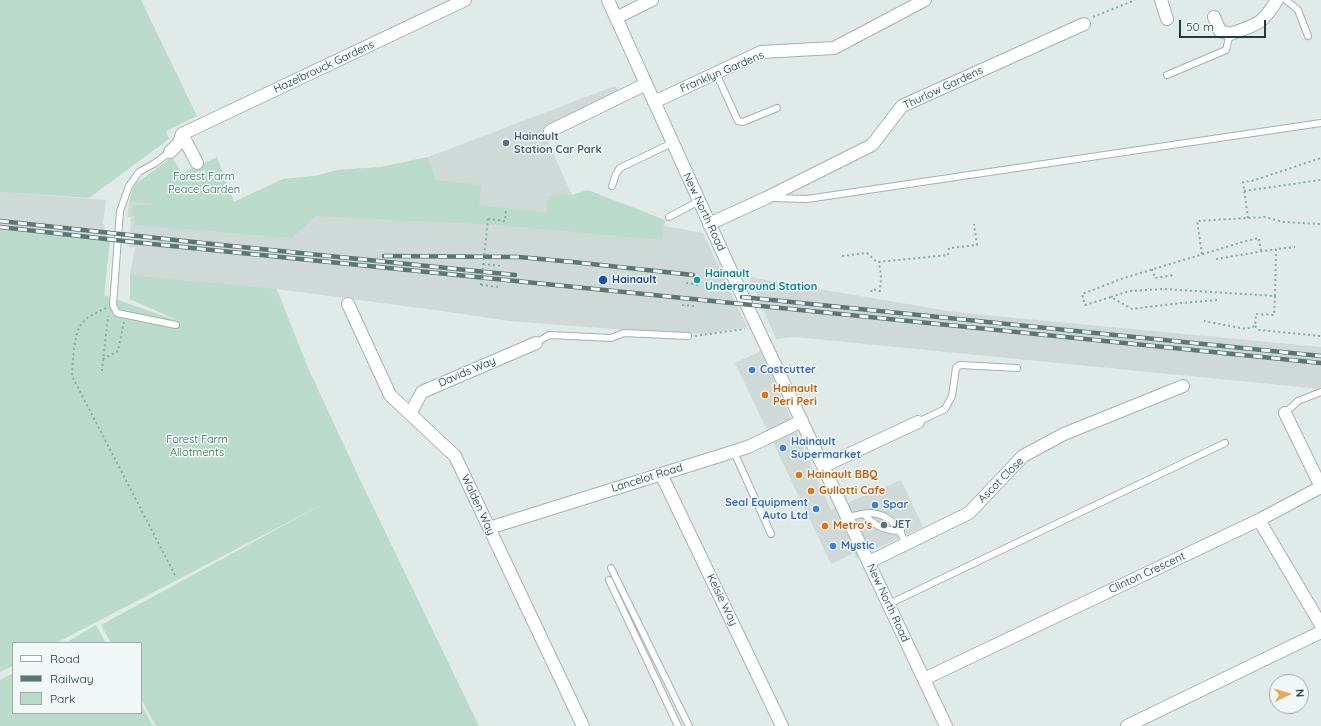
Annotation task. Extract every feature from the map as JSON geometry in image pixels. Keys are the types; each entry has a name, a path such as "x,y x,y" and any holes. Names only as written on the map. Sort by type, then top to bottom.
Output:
{"street":[{"name":"Hazelbrouck Gardens","path":"182,134 465,0"},
{"name":"New North Road","path":"608,0 709,224 889,604 924,679 943,725"},
{"path":"616,18 652,0"},
{"name":"Franklyn Gardens","path":"654,102 761,52 834,48 925,0"},
{"path":"1161,0 1167,19"},
{"path":"1214,17 1220,30 1230,34 1258,24 1267,16 1277,0"},
{"name":"Thurlow Gardens","path":"709,224 766,198 872,145 902,106 1084,24"},
{"path":"550,131 646,84"},
{"path":"170,152 179,143 182,134"},
{"path":"182,134 197,163"},
{"name":"Walden Way","path":"348,304 390,395 455,456 583,726"},
{"name":"Davids Way","path":"410,414 422,392 536,343"},
{"name":"Ascot Close","path":"869,562 969,513 1023,456 1064,434 1183,386"},
{"path":"1285,413 1321,487"},
{"name":"Lancelot Road","path":"489,528 734,452 748,447 802,421"},
{"path":"824,466 918,422"},
{"name":"Kelsie Way","path":"661,474 782,726"},
{"name":"Clinton Crescent","path":"924,679 1259,520 1321,487"},
{"path":"1259,520 1321,625"},
{"path":"1127,726 1321,632"}],"lane":[{"path":"1286,0 1298,10 1308,36"},
{"path":"1167,75 1226,50 1230,34"},
{"path":"716,73 738,121 743,122 776,108"},
{"path":"766,198 807,199 1321,124"},
{"path":"612,186 616,174 620,168 672,143"},
{"path":"170,152 139,172 129,186 120,211 113,304 117,313 176,325"},
{"path":"669,217 699,201"},
{"path":"536,343 549,335 611,338 624,333 688,336"},
{"path":"918,422 945,409 952,396 956,368 960,365 1017,368"},
{"path":"1285,413 1298,401 1321,392"},
{"path":"889,604 1225,443"},
{"path":"734,452 770,534"},
{"path":"848,517 869,513 879,515 894,522 901,531 906,544"},
{"path":"864,514 871,523 884,529 901,531"},
{"path":"611,568 689,726"},
{"path":"608,580 678,726"}],"path":[{"path":"1084,24 1092,17 1135,0"},
{"path":"1248,218 1243,182 1252,181 1321,158"},
{"path":"1244,191 1321,180"},
{"path":"498,287 481,285 483,264 488,219 505,221 506,208"},
{"path":"1202,254 1197,221 1265,217 1283,222 1321,224"},
{"path":"842,256 867,253 879,262 948,255 948,248 977,245 974,224"},
{"path":"1261,251 1259,238 1235,243 1112,282 1082,294 1085,305 1129,291 1164,289 1275,296"},
{"path":"1216,259 1295,247"},
{"path":"1255,326 1256,314 1274,315 1276,249"},
{"path":"871,292 872,289 880,291 881,277 879,262"},
{"path":"483,264 501,266"},
{"path":"1152,269 1155,278 1174,275"},
{"path":"686,283 698,285"},
{"path":"1111,296 1132,309 1217,300"},
{"path":"682,305 696,306"},
{"path":"102,371 109,307 92,315 82,324 76,338 73,353 72,376 175,575"},
{"path":"103,359 114,354 118,350 126,315"},
{"path":"1204,321 1246,329 1255,326"},
{"path":"1255,326 1259,330 1321,336"},
{"path":"688,336 706,335 757,327"}],"shaded area":[{"path":"615,86 621,96 542,129 572,195 605,201 621,218 703,233 747,327 706,334 625,330 509,321 277,289 308,368 130,299 130,275 135,247 129,247 131,217 127,217 129,202 234,202 283,179 316,176 338,170 381,167 428,157"},
{"path":"0,192 106,200 103,223 110,240 104,295 0,281"},
{"path":"749,277 948,311 1321,347 1321,389 795,337 776,339"},
{"path":"761,351 831,510 901,480 923,527 856,558 854,553 831,564 735,363"}],"green space":[{"path":"0,0 141,0 197,116 166,131 169,139 89,198 0,192"},
{"name":"Forest Farm Peace Garden","path":"172,157 182,173 217,157 234,202 283,179 316,176 338,170 381,167 428,157 436,180 481,185 479,205 546,213 549,196 572,195 588,190 665,220 662,240 497,225 315,216 292,238 134,225 135,216 131,215 133,205 153,205 152,203 129,202 134,185"},
{"name":"Forest Farm Allotments","path":"0,230 110,240 104,295 181,322 130,299 130,275 276,289 308,368 362,484 479,726 156,726 142,701 142,642 110,642 101,625 323,504 58,642 12,642 12,666 0,672"},
{"path":"96,625 105,642 67,642"},
{"path":"12,674 12,714 142,714 142,706 153,726 0,726 0,680"}],"railway":[{"path":"0,221 515,275"},
{"path":"0,227 133,242 1321,363"},
{"path":"384,256 519,257 693,275"},
{"path":"742,297 1321,356"}],"place":[{"name":"Hainault Station Car Park","path":"506,143"},
{"name":"Hainault","path":"603,280"},
{"name":"Hainault Underground Station","path":"697,280"},
{"name":"Costcutter","path":"752,370"},
{"name":"Hainault Peri Peri","path":"765,395"},
{"name":"Hainault Supermarket","path":"783,448"},
{"name":"Hainault BBQ","path":"799,475"},
{"name":"Gullotti Cafe","path":"811,491"},
{"name":"Spar","path":"875,505"},
{"name":"Seal Equipment Auto Ltd","path":"816,509"},
{"name":"JET","path":"884,525"},
{"name":"Metro's","path":"825,526"},
{"name":"Mystic","path":"833,546"}]}
